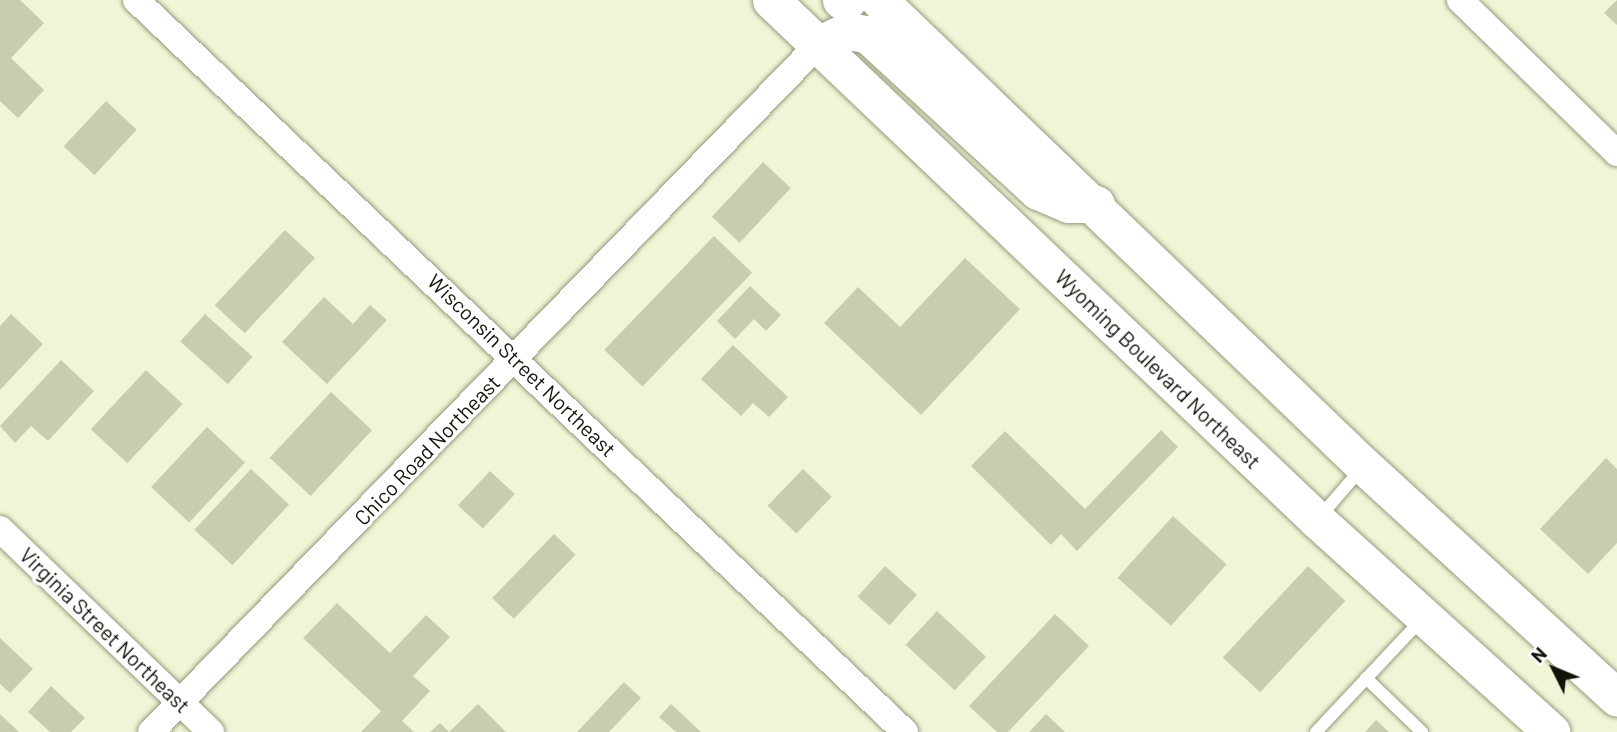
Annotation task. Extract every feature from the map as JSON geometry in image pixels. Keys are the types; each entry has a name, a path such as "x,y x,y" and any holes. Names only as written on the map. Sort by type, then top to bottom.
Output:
{"main road":[{"name":"Wyoming Boulevard Northeast","path":"771,0 1317,520 1552,732"},
{"path":"841,0 848,0"},
{"path":"879,0 1096,204 1364,466 1617,698"},
{"path":"818,45 847,31 867,34 1038,191 1068,204 1096,204"}],"street":[{"name":"Wisconsin Street Northeast","path":"136,0 905,732"},
{"path":"1460,0 1617,153"},
{"name":"Chico Road Northeast","path":"151,732 818,45"},
{"name":"Virginia Street Northeast","path":"0,529 211,732"}],"lane":[{"path":"1317,520 1364,466"},
{"path":"1316,732 1425,617"},
{"path":"1366,678 1417,730"}],"building":[{"path":"0,0 20,0 44,23 11,58 44,90 18,118 0,101"},
{"path":"1617,0 1617,25 1604,13"},
{"path":"106,101 137,130 94,175 64,146"},
{"path":"763,162 791,188 740,243 712,217"},
{"path":"285,230 315,258 245,333 215,305"},
{"path":"714,236 752,273 642,386 604,350"},
{"path":"965,258 1020,309 921,415 824,323 858,287 900,327"},
{"path":"750,286 781,315 766,331 754,319 735,339 717,321"},
{"path":"324,297 353,324 370,305 387,320 327,384 282,342"},
{"path":"11,314 43,344 0,390 0,326"},
{"path":"205,314 253,357 228,384 180,341"},
{"path":"733,345 788,397 769,417 753,403 741,416 701,379"},
{"path":"61,360 94,391 48,441 31,426 15,443 0,426"},
{"path":"146,370 183,404 127,463 91,429"},
{"path":"331,392 372,430 311,496 270,458"},
{"path":"207,427 245,462 189,522 151,487"},
{"path":"1161,430 1178,447 1077,551 1061,534 1051,545 971,466 1005,431 1085,509"},
{"path":"1606,458 1617,469 1617,543 1588,574 1540,529"},
{"path":"251,469 289,504 232,565 194,530"},
{"path":"803,469 832,497 796,533 768,506"},
{"path":"490,471 515,494 483,529 458,505"},
{"path":"1173,516 1227,564 1171,626 1117,578"},
{"path":"554,534 576,555 514,619 492,598"},
{"path":"885,566 917,595 890,625 858,596"},
{"path":"1308,566 1345,601 1260,692 1223,657"},
{"path":"337,603 390,653 426,615 450,637 413,676 430,691 402,721 414,732 361,732 381,711 303,638"},
{"path":"937,611 986,657 955,690 906,645"},
{"path":"1055,614 1089,646 1008,732 997,732 969,706"},
{"path":"0,638 33,669 10,693 0,684"},
{"path":"624,682 641,698 609,732 577,732"},
{"path":"51,686 85,718 71,732 50,732 28,712"},
{"path":"478,704 506,732 449,732"},
{"path":"671,704 701,732 676,732 659,717"},
{"path":"0,714 19,732 0,732"},
{"path":"1046,714 1065,732 1029,732"},
{"path":"1376,720 1389,732 1365,732"},
{"path":"440,723 449,732 430,732"}]}
